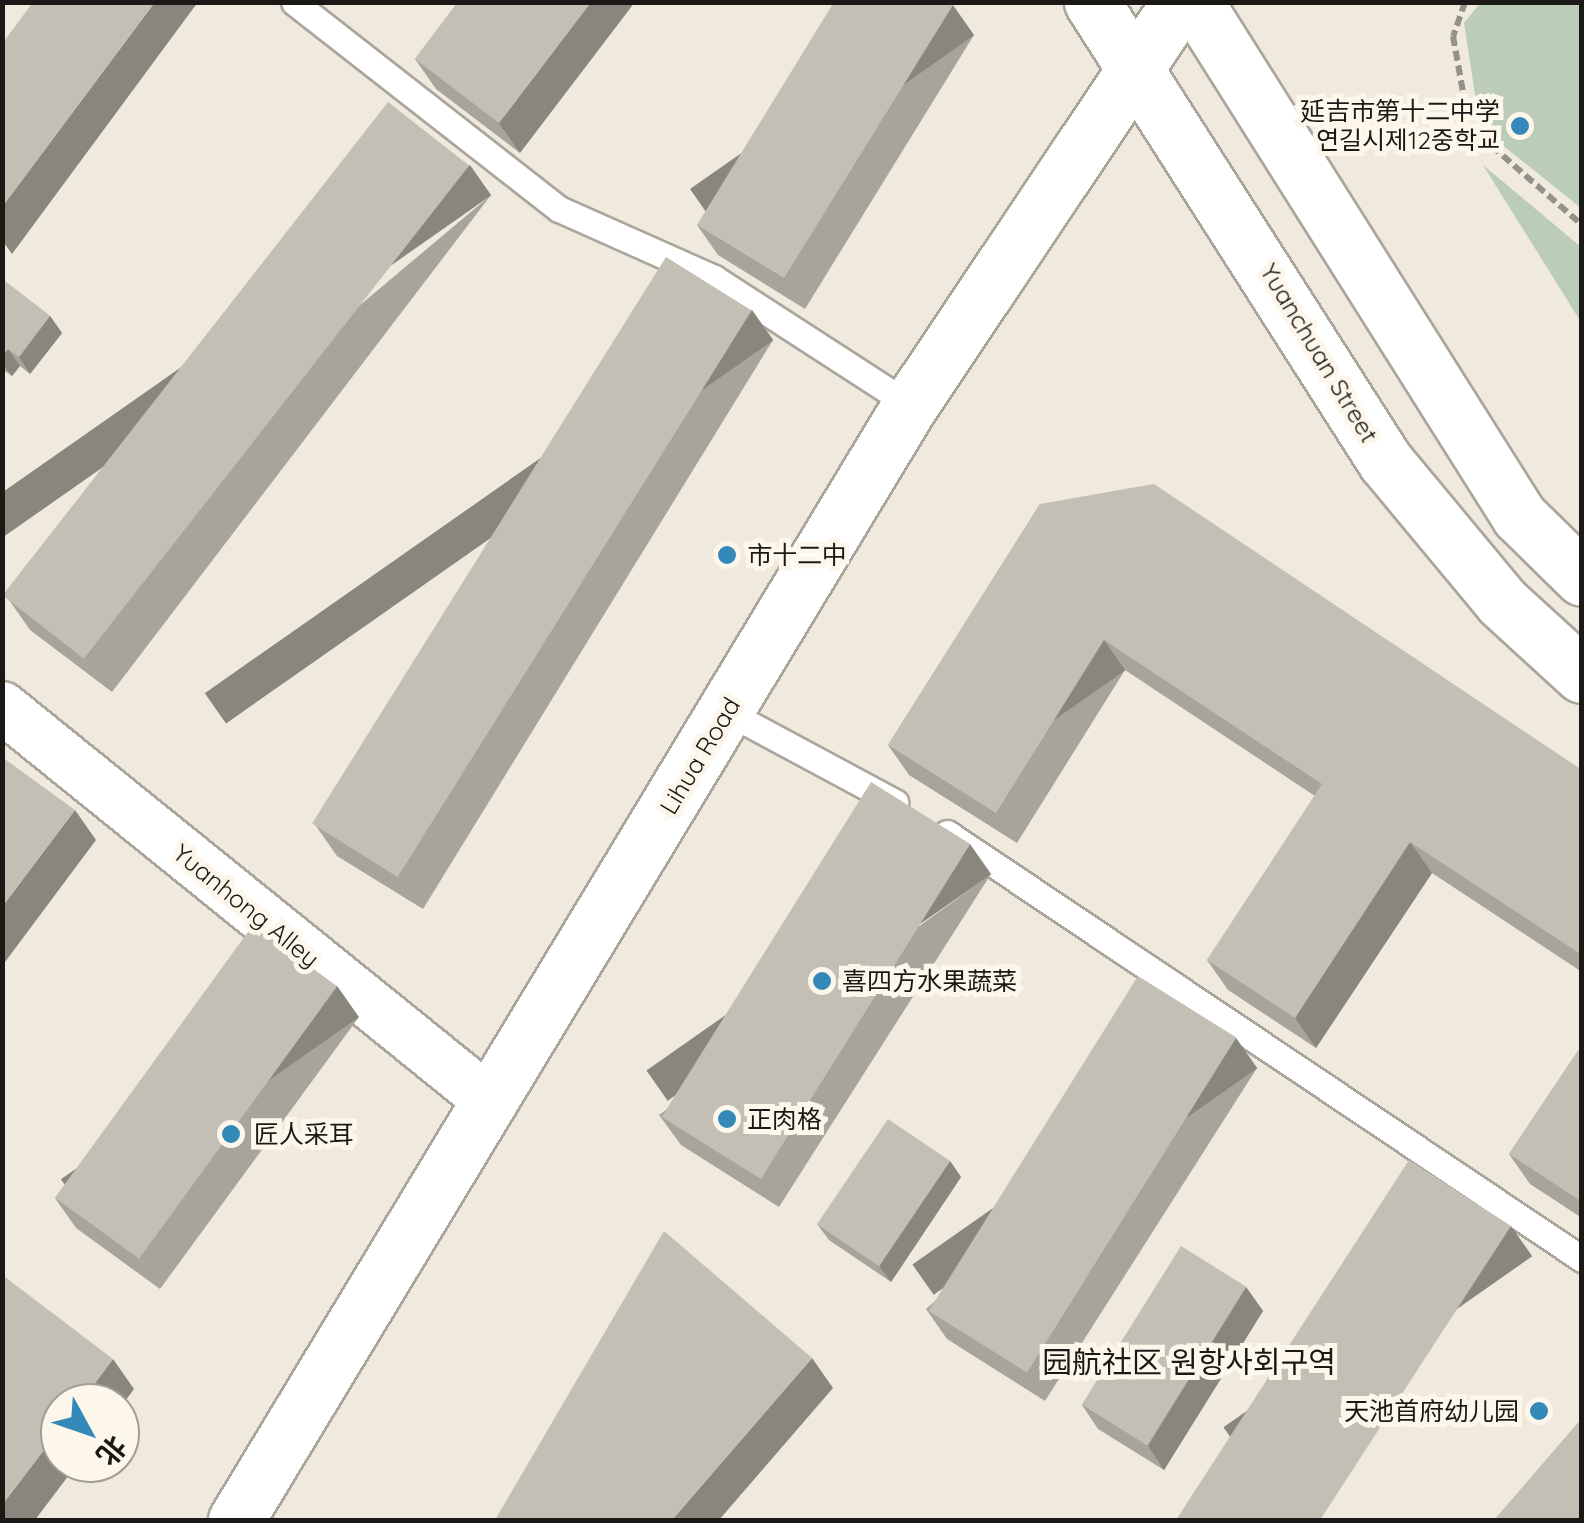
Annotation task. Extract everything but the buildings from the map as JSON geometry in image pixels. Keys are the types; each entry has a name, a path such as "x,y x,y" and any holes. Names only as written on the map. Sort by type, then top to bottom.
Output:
{"street":[{"name":"Yuanchuan Street","path":"1092,2 1385,461 1502,602 1582,674"},
{"name":"Lihua Road","path":"236,1520 492,1103 910,405 1133,65 1180,2"},
{"path":"1195,2 1519,516 1582,578"},
{"name":"Yuanhong Alley","path":"2,707 492,1103"}],"lane":[{"path":"294,2 559,209 714,278 910,405"},
{"path":"727,712 1041,889 1582,1260"}],"path":[{"path":"1465,2 1453,36 1469,126 1582,225"}],"green space":[{"name":"延吉市第十二中学 연길시제12중학교","path":"1481,2 1581,3 1581,208 1480,127 1464,23"},
{"path":"1483,165 1581,247 1581,322"}],"place":[{"name":"延吉市第十二中学 연길시제12중학교","path":"1520,126"},
{"name":"市十二中","path":"727,555"},
{"name":"喜四方水果蔬菜","path":"822,981"},
{"name":"正肉格","path":"727,1119"},
{"name":"匠人采耳","path":"231,1134"},
{"name":"天池首府幼儿园","path":"1539,1411"}],"district":[{"name":"园航社区 원항사회구역","path":"1189,1362"}]}
